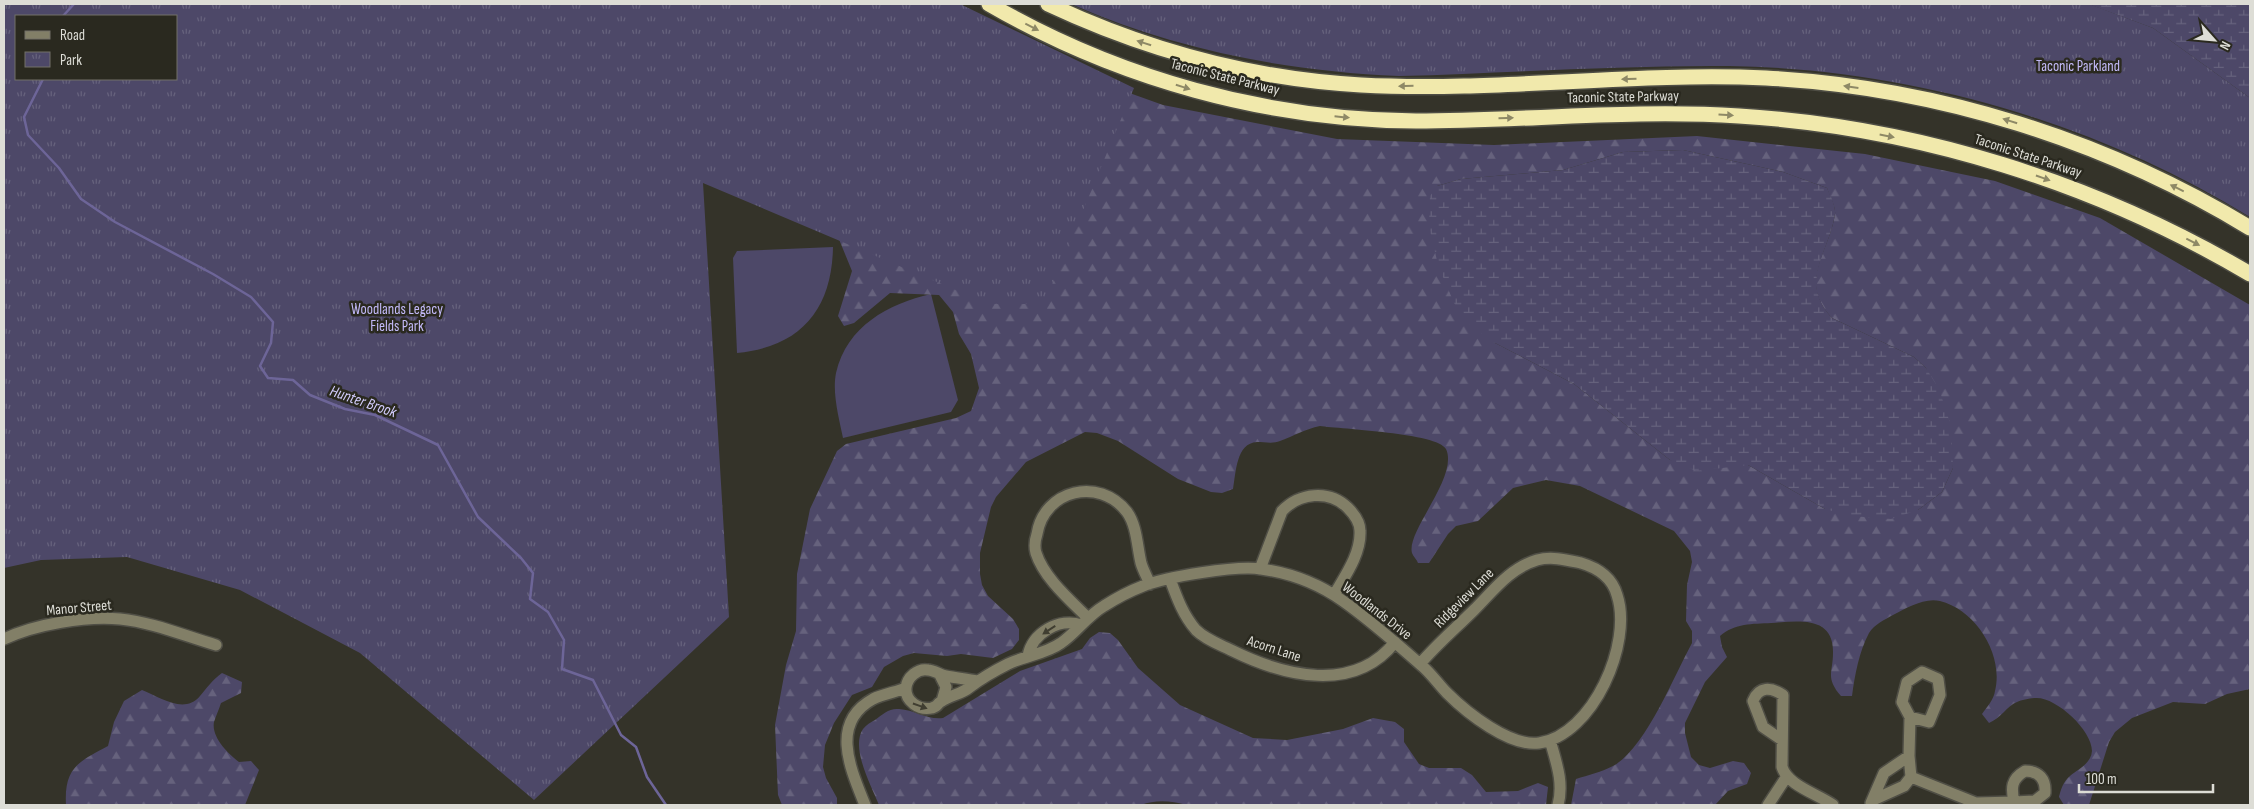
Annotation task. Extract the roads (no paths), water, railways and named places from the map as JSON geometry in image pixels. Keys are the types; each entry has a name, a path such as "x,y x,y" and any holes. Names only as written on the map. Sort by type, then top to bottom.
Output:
{"highway":[{"name":"Taconic State Parkway","path":"989,4 1058,40 1126,68 1204,93 1284,110 1350,118 1415,121 1612,114 1719,115 1808,123 1905,139 1991,161 2091,196 2180,236 2250,274"},
{"name":"Taconic State Parkway","path":"1048,4 1107,30 1199,59 1263,73 1327,82 1408,86 1735,77 1825,83 1900,94 1995,117 2089,148 2180,189 2250,228"}],"street":[{"path":"1085,621 1044,568 1036,553 1035,542 1038,524 1045,512 1062,496 1081,491 1096,492 1112,499 1125,510 1133,522 1142,564 1150,584"},
{"path":"1260,569 1277,520 1289,503 1305,496 1331,497 1343,503 1355,515 1360,530 1356,552 1334,595"},
{"name":"Ridgeview Lane","path":"1420,664 1502,580 1523,567 1538,560 1551,558 1594,567 1611,582 1620,603 1621,632 1616,659 1607,679 1585,713 1572,726 1550,740"},
{"name":"Woodlands Drive","path":"906,688 912,703 920,708 928,709 971,687 977,680 1012,662 1059,645 1103,606 1150,584 1215,571 1246,568 1260,569 1290,575 1313,583 1334,595 1395,642 1420,664 1449,695 1486,725 1527,743 1550,740"},
{"name":"Acorn Lane","path":"1170,579 1181,608 1198,631 1239,654 1282,670 1297,674 1330,676 1360,670 1375,662 1395,642"},
{"name":"Manor Street","path":"4,639 41,627 95,619 121,620 216,645"},
{"path":"1028,656 1029,648 1036,639 1051,627 1066,622 1085,621"},
{"path":"865,805 846,745 846,733 852,722 873,700 906,688 910,677 919,670 930,669 940,675 977,680"},
{"path":"940,675 946,687 942,701"},
{"path":"1871,803 1904,786 1911,777 1909,756 1910,717"},
{"path":"1550,740 1560,776 1561,791 1558,805"},
{"path":"1782,740 1782,767 1787,776 1833,805"},
{"path":"1871,803 1884,773 1909,756"},
{"path":"1768,805 1787,776"},
{"path":"1911,777 1976,803 2014,802"}],"waterway":[{"name":"Hunter Brook","path":"64,15 74,4"},
{"name":"Hunter Brook","path":"42,80 24,117 28,135 59,168 81,199 115,222 213,274 251,297 273,322 271,343 260,366 268,378 293,380 310,395 345,409 375,415 438,445 478,517 521,558 533,573 530,599 548,612 564,640 562,669 593,680 621,735 636,747 647,777 666,805"}],"park label":[{"name":"Taconic Parkland","path":"2078,66"},
{"name":"Woodlands Legacy Fields Park","path":"397,318"}]}
